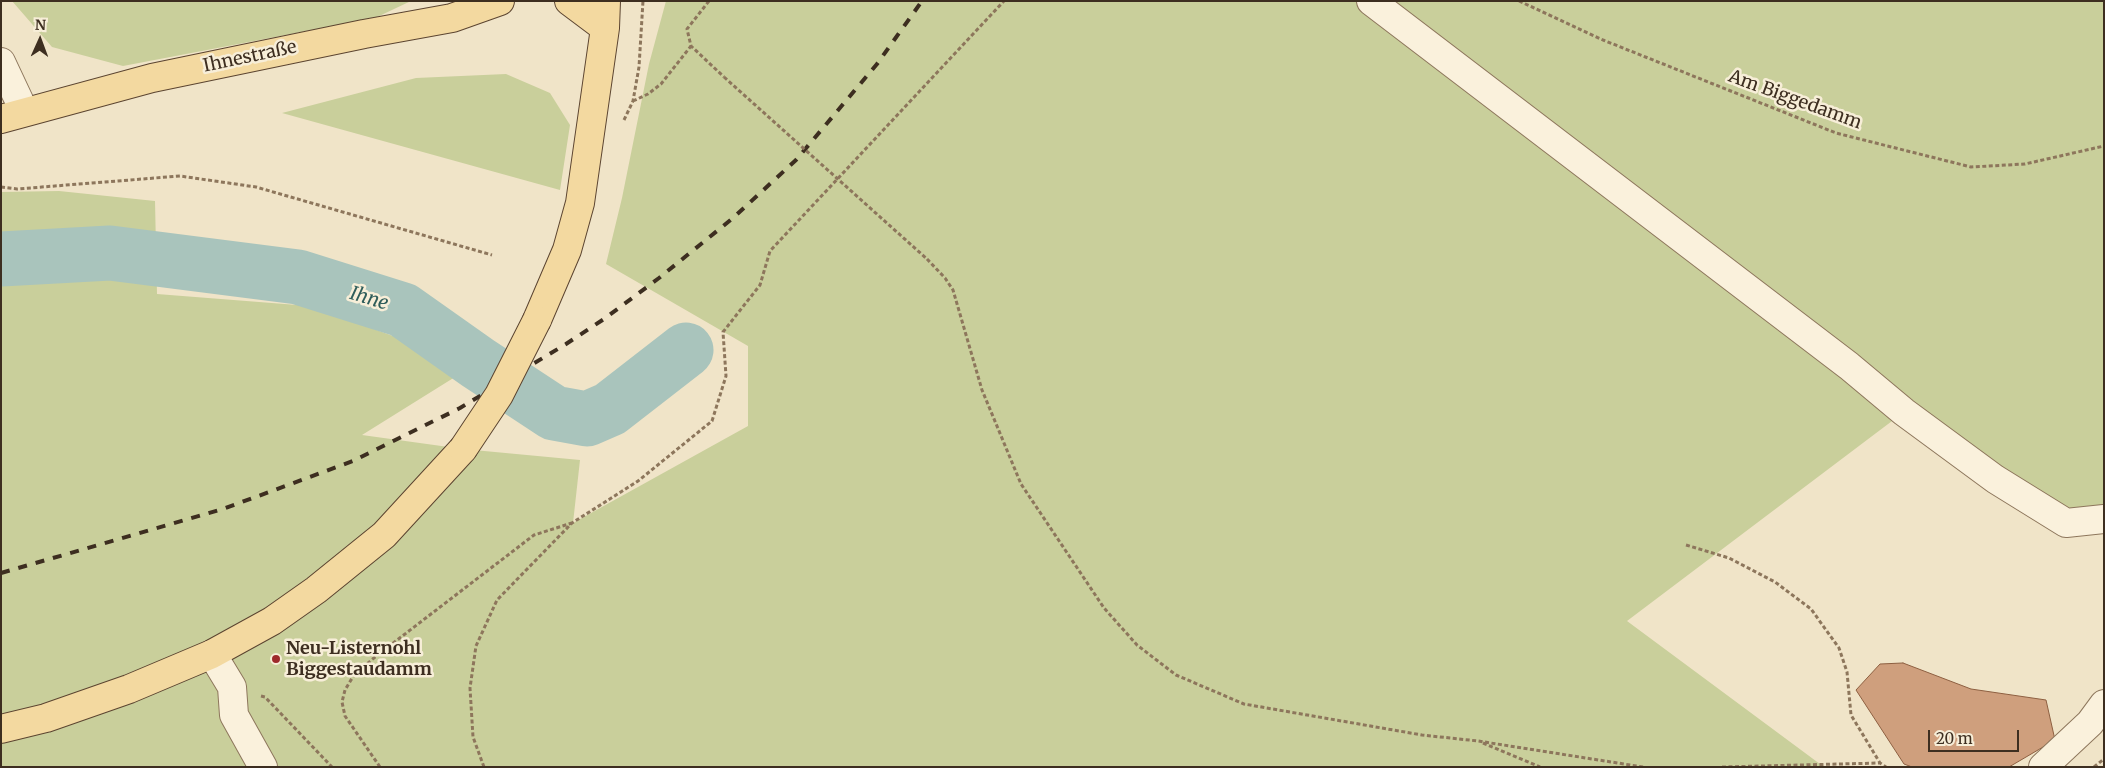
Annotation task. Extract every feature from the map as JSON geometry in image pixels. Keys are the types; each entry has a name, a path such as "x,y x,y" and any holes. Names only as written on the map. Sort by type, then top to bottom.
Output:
{"main road":[{"path":"452,18 477,1"},
{"name":"Ihnestraße","path":"13,115 152,78 452,18 500,1"},
{"path":"570,1 605,28"},
{"path":"1,729 46,718 129,689 212,654 272,621 316,590 384,535 463,450 499,395 537,320 567,250 580,203 605,28 606,1"}],"street":[{"path":"1371,1 1841,360 1904,412 1995,479 2066,523 2104,520"},
{"path":"1,62 13,115"},
{"path":"212,654 232,687 234,715 264,767"},
{"path":"2043,767 2090,723 2104,704"}],"path":[{"path":"641,29 643,1"},
{"path":"710,1 687,29 691,46 927,259 945,278 953,290 982,390 1021,484 1104,608 1137,645 1176,675 1244,704 1422,735 1478,741 1643,767"},
{"path":"484,767 473,738 470,688 476,646 497,600 572,523 638,481 712,420 726,376 723,332 760,285 770,251 1004,1"},
{"name":"Am Biggedamm","path":"1519,1 1602,40 1836,134 1971,167 2025,164 2104,146"},
{"path":"633,101 648,94 662,84 691,46"},
{"path":"1,188 17,189 180,176 256,187 492,254"},
{"path":"380,767 345,716 342,702 345,690 354,675 534,535 572,523"},
{"path":"1686,545 1729,558 1775,582 1811,608 1839,648 1847,672 1851,715 1880,763 1886,767"},
{"path":"232,687 265,697 332,767"},
{"path":"1478,741 1540,767"},
{"path":"2094,767 2104,759"},
{"path":"1722,767 1880,763"}],"green space":[{"path":"12,1 411,1 375,18 123,66 52,47"},
{"path":"666,1 2104,1 2104,506 2068,509 1904,412 1627,621 1824,767 1,767 1,192 59,191 155,201 157,294 310,306 429,349 455,377 362,435 463,449 580,460 573,523 748,426 748,346 606,264 622,198 649,64"},
{"path":"506,74 550,93 570,125 560,190 282,113 416,78"}],"building":[{"path":"1903,663 1971,689 2046,700 2055,740 2009,767 1912,767 1904,764 1856,690 1880,664"}],"waterway":[{"name":"Ihne","path":"1,259 110,253 298,277 403,310 478,363 554,413 587,419 610,409 686,350"}],"railway":[{"path":"1,573 223,509 353,461 460,408 566,344 604,319 659,278 733,218 796,160 877,64 922,1"}],"place":[{"name":"Neu-Listernohl Biggestaudamm","path":"276,659"}]}
